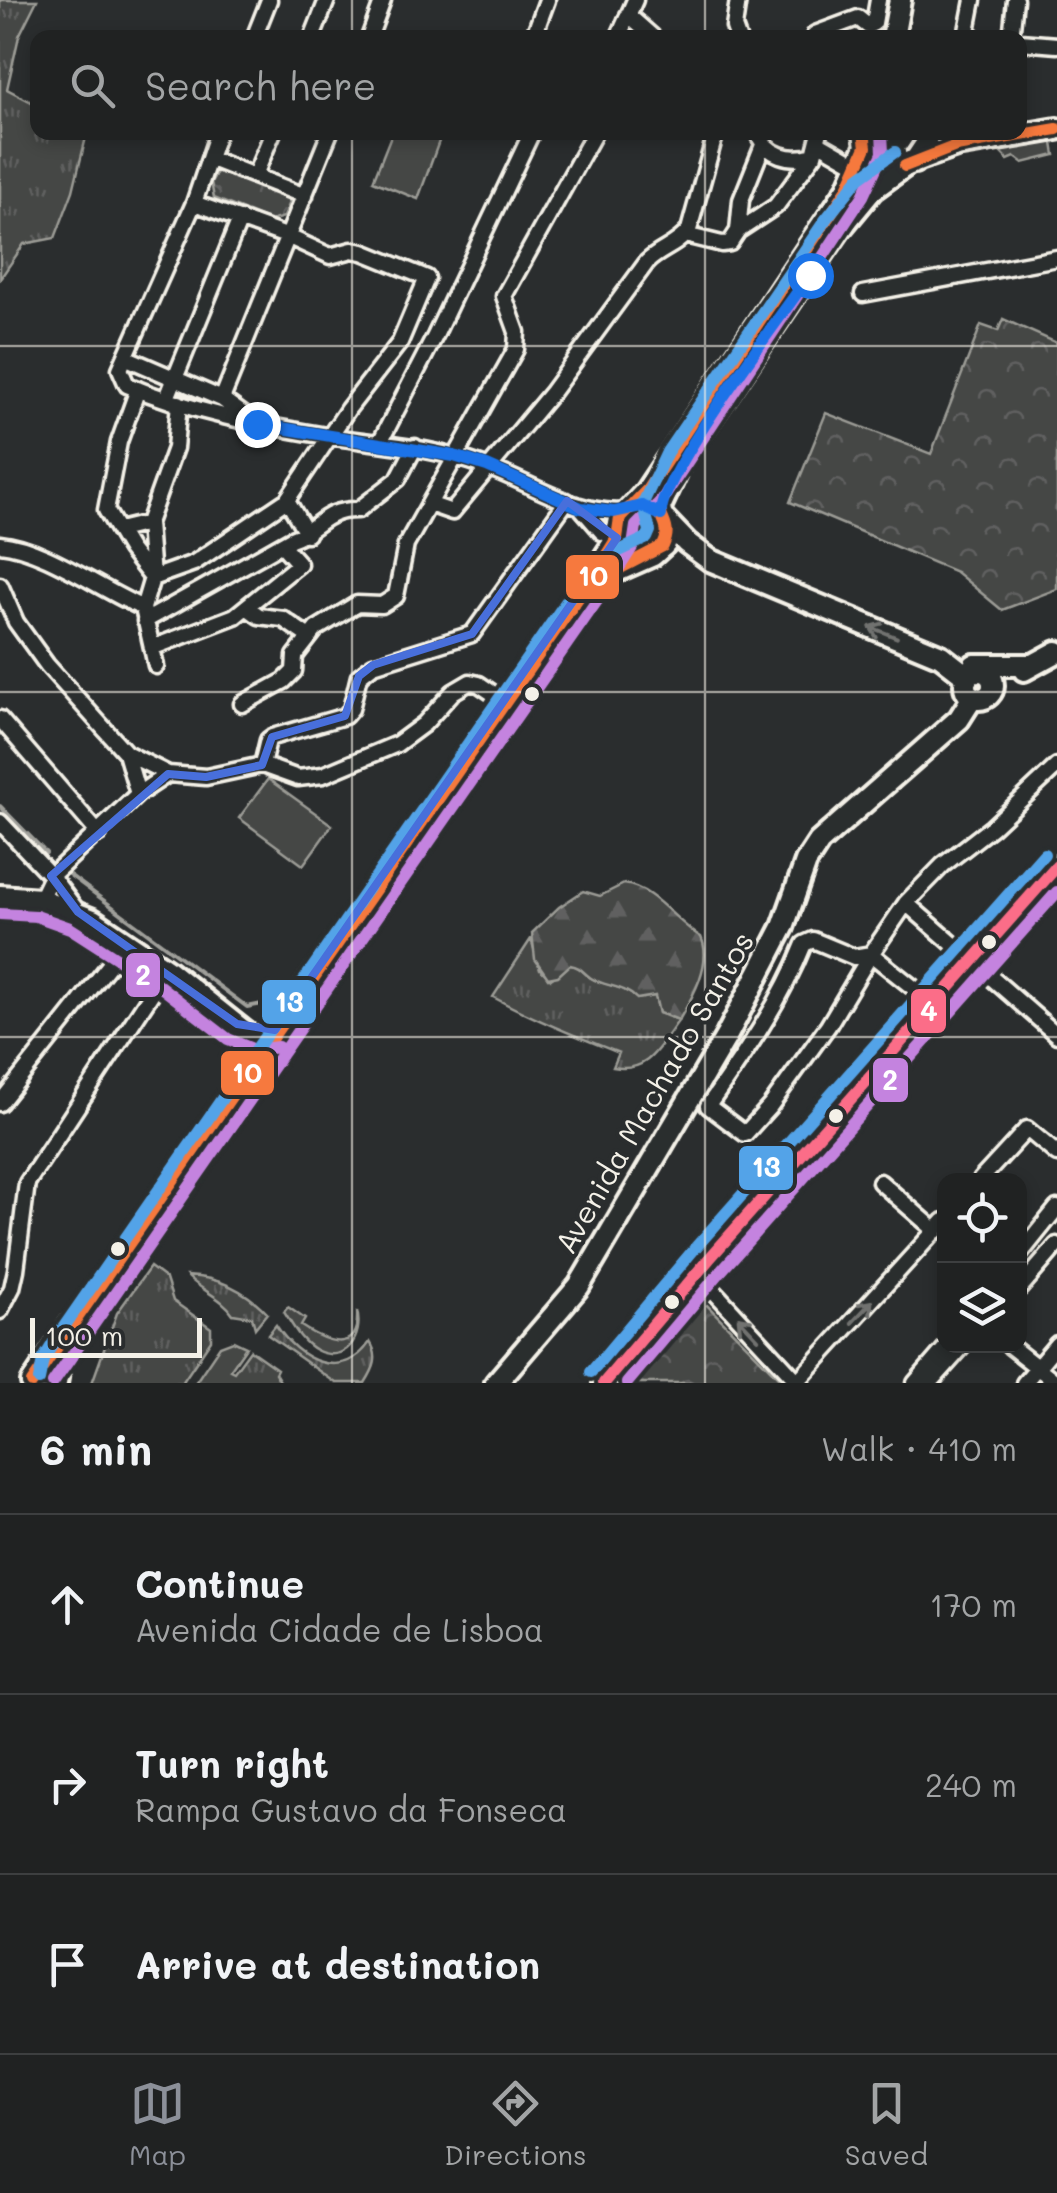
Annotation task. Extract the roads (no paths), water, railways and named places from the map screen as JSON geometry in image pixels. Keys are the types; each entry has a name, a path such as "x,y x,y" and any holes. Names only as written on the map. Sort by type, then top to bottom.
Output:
{"main road":[{"path":"894,30 900,0"},
{"path":"907,30 911,0"},
{"path":"1027,121 1057,116"},
{"path":"1027,134 1057,129"},
{"path":"56,1383 59,1366 86,1326 596,589 612,572 660,551 667,536 660,507 681,462 839,230 872,190 909,164 926,140"},
{"path":"32,1383 617,538 620,518 630,510 828,218 863,148 877,162 895,168 956,146 992,140"},
{"path":"630,510 642,506 663,518 686,543 732,570"},
{"path":"617,538 630,555 690,558 732,570 950,663 1032,665"},
{"name":"Avenida Machado Santos","path":"496,1383 580,1286 727,1035 783,927 806,862 819,842 960,719 970,687 985,698 993,686 1057,652"},
{"path":"950,663 970,687"},
{"path":"604,1383 1057,866"},
{"path":"0,896 40,900 78,912 167,970 237,1024 252,1042 250,1066"},
{"path":"237,1024 257,1033 275,1030"}],"street":[{"path":"257,30 269,0"},
{"path":"315,30 327,0"},
{"path":"535,30 547,0"},
{"path":"621,30 635,0"},
{"path":"735,30 738,0"},
{"path":"849,0 858,18 868,26 874,23 878,0"},
{"path":"970,30 973,0"},
{"path":"1013,30 1015,0"},
{"path":"372,30 385,2"},
{"path":"628,15 645,30"},
{"path":"826,30 858,18"},
{"path":"1027,43 1057,45"},
{"path":"216,140 194,203 120,369 127,385 257,424 454,456 487,466 574,505 614,512 630,510"},
{"path":"255,175 269,140"},
{"path":"222,399 327,140"},
{"path":"380,442 436,336 528,140"},
{"path":"242,704 284,681 294,671 296,656 316,628 357,604 382,605 396,596 406,545 516,349 518,332 504,296 591,140"},
{"path":"429,504 452,512 552,392 647,262 686,235 714,140"},
{"path":"738,231 741,200 760,140"},
{"path":"761,140 774,154 788,157 818,144 863,148"},
{"path":"686,235 730,243 738,231 776,206 818,144"},
{"path":"212,159 305,196"},
{"path":"152,578 194,562 286,500 400,342 426,278 363,252 352,250 330,256 194,203"},
{"path":"156,666 144,615 152,578 148,523 175,448 174,377 240,219"},
{"path":"863,294 1057,258"},
{"path":"126,358 222,399 257,424"},
{"path":"138,389 119,442 106,497 109,518 152,578"},
{"path":"144,615 307,534 322,517 341,510 358,510 398,479 415,447"},
{"path":"286,500 307,534"},
{"path":"574,505 602,532 617,538"},
{"path":"262,765 272,737 345,716 351,709 359,676 372,665 472,634 574,505"},
{"path":"119,530 148,523"},
{"path":"0,544 78,573 144,615"},
{"path":"154,648 248,608 299,564 283,546"},
{"path":"0,585 16,622 47,666 126,753 168,774 206,777 262,765 298,778 312,778 349,766 414,733 453,692 470,682 480,684 504,701"},
{"path":"248,608 259,616 283,619 309,637"},
{"path":"0,719 99,834"},
{"path":"126,753 138,794"},
{"path":"934,1005 871,954 854,957 814,940 804,944 795,968 749,1047 708,1106 744,1134 772,1105 817,1042 871,954 906,902 943,864 992,827 1057,766"},
{"path":"40,900 51,876 138,794 168,774"},
{"path":"0,822 51,876 78,912"},
{"path":"906,902 1057,1034"},
{"path":"0,1103 126,944"},
{"path":"0,1311 16,1270 27,1183 167,970"},
{"path":"986,1173 1027,1128 1057,1154"},
{"path":"880,1182 937,1224"},
{"path":"1027,1245 1057,1208"},
{"path":"697,1273 798,1382 937,1229"},
{"path":"1027,1280 1057,1246"},
{"path":"1024,1383 1057,1344"},
{"path":"915,1383 942,1353"},
{"path":"930,1383 957,1353"},
{"path":"1019,1353 1056,1383"}],"waterway":[{"path":"0,806 46,853"},
{"path":"67,873 247,1007 272,1002"}]}
